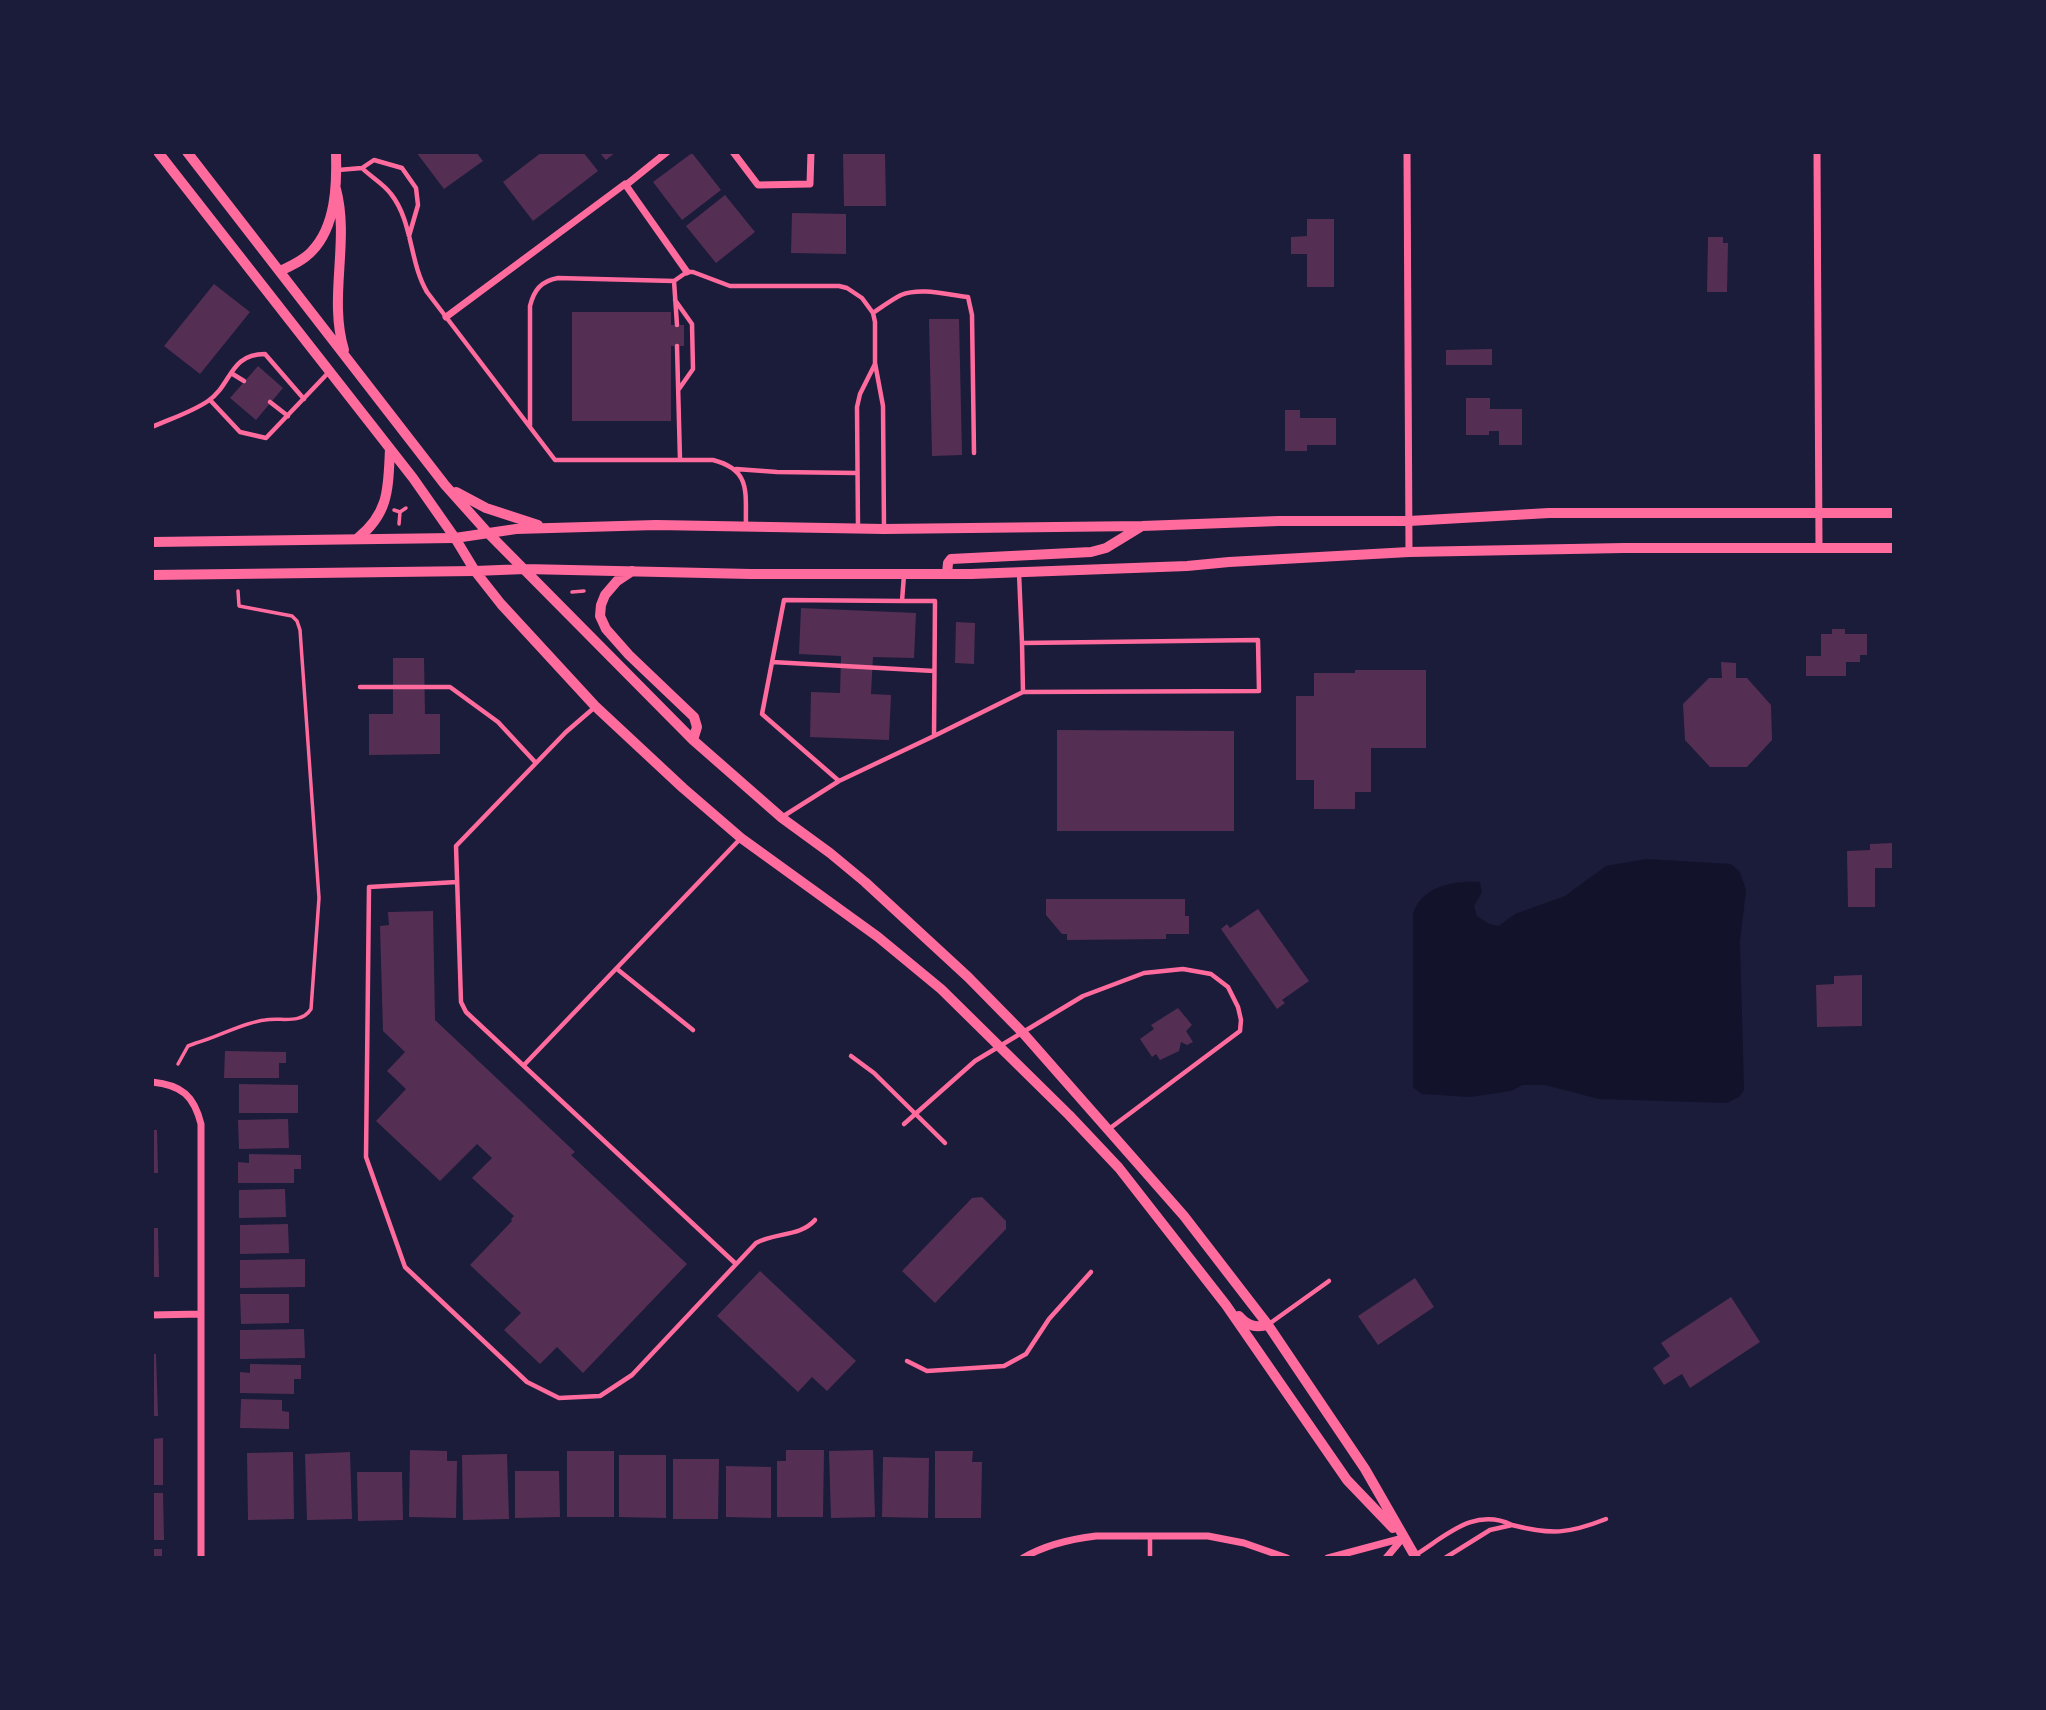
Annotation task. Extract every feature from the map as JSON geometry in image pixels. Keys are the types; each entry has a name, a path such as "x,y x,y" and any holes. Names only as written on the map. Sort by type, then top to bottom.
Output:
{"main road":[{"path":"158,152 390,449 501,604 644,753 741,838 878,937 941,989 1000,1045 1119,1168 1226,1305 1347,1480 1403,1538"},
{"path":"187,152 445,485 488,533 693,740 782,818 831,853 865,882 968,977 1023,1033 1109,1129 1191,1224 1268,1325 1365,1469 1415,1557"},
{"path":"280,271 310,253 321,239 336,190 336,152"},
{"path":"336,190 341,224 337,294 342,343 347,358"},
{"path":"358,538 378,517 386,503 390,449"},
{"path":"445,485 486,508 549,528"},
{"path":"455,538 549,528 656,525 884,529 1409,521 1549,513 1894,513"},
{"path":"947,574 951,559 1091,552 1106,548 1142,526"},
{"path":"475,571 525,569 904,575 1187,566 1409,552 1624,548 1894,548"},
{"path":"632,571 617,581 605,595 600,617 606,629 629,655 694,717 697,727 693,740"},
{"path":"1226,1305 1245,1323 1253,1326 1268,1325"}],"street":[{"path":"446,317 667,152"},
{"path":"733,152 758,185 810,184 811,152"},
{"path":"1407,152 1409,552"},
{"path":"1817,152 1819,548"},
{"path":"626,185 687,272"},
{"path":"152,542 455,538"},
{"path":"152,575 475,571"},
{"path":"152,1082 177,1088 188,1095 196,1105 201,1124 201,1558"},
{"path":"152,1315 201,1314"},
{"path":"1023,1558 1036,1550 1078,1538 1150,1536 1208,1536 1244,1543 1287,1558"},
{"path":"1328,1558 1403,1538"},
{"path":"1386,1558 1403,1538"}],"lane":[{"path":"337,170 362,168 374,160 402,168 416,188 418,205 409,236"},
{"path":"362,168 390,192 401,211 421,282 555,460 713,460 736,469 857,473"},
{"path":"530,426 530,306 536,289 542,283 558,278 674,281 687,272 701,273 722,284 739,287 847,288 862,298 873,313 875,322 875,363 883,406 884,529"},
{"path":"674,281 677,325"},
{"path":"873,313 908,293 925,292 968,297 972,315 974,453"},
{"path":"676,300 692,324 693,369 678,390"},
{"path":"677,346 680,460"},
{"path":"152,427 210,400 240,361 251,354 265,355 304,399"},
{"path":"858,529 857,407 860,394 875,363"},
{"path":"210,400 240,432 266,438 330,371"},
{"path":"231,373 244,382"},
{"path":"270,402 289,416"},
{"path":"736,469 744,485 746,527"},
{"path":"1019,572 1023,692"},
{"path":"902,601 904,575"},
{"path":"839,781 762,714 784,600 935,601 934,736"},
{"path":"782,818 839,781 1023,692 1259,691 1258,640 1022,643"},
{"path":"772,662 934,671"},
{"path":"360,687 450,687 498,722 536,763"},
{"path":"596,706 566,732 456,846 460,995 463,1008 736,1264"},
{"path":"524,1065 741,838"},
{"path":"457,882 369,887 366,1157 405,1267 527,1382 559,1398 600,1396 632,1375 736,1264 763,1239 804,1230 815,1220"},
{"path":"617,969 694,1030"},
{"path":"904,1124 970,1064 1083,996 1144,973 1184,969 1211,974 1228,987 1238,1007 1240,1031 1109,1129"},
{"path":"851,1056 874,1073 945,1143"},
{"path":"907,1362 927,1371 1004,1366 1027,1354 1049,1319 1091,1272"},
{"path":"1268,1325 1329,1281"},
{"path":"1415,1557 1474,1520 1500,1519 1512,1525 1543,1532 1566,1532 1606,1520"},
{"path":"1446,1558 1490,1530 1512,1525"},
{"path":"1150,1536 1150,1558"}],"path":[{"path":"400,513 406,508"},
{"path":"583,579 584,591"},
{"path":"177,1064 188,1046 263,1020 297,1019 305,1016 310,1009 319,898 300,631 297,621 292,617 239,606 238,591"},
{"path":"572,592 593,592"}],"shaded area":[{"path":"1646,859 1731,864 1740,872 1746,890 1740,941 1744,1090 1739,1097 1727,1103 1599,1099 1545,1085 1522,1085 1511,1091 1470,1097 1422,1094 1413,1087 1413,915 1423,897 1450,884 1480,882 1482,892 1474,906 1477,916 1489,924 1499,926 1515,914 1565,896 1606,866"}],"building":[{"path":"416,152 476,152 483,161 444,189"},
{"path":"542,152 583,152 598,171 533,221 503,182"},
{"path":"599,152 616,152 606,160"},
{"path":"885,152 886,206 844,206 843,153"},
{"path":"692,153 721,190 682,220 653,182"},
{"path":"725,195 755,232 716,263 686,226"},
{"path":"792,213 846,214 846,254 791,253"},
{"path":"1307,219 1334,219 1334,287 1307,287 1307,254 1291,254 1291,237 1307,236"},
{"path":"1708,237 1723,237 1723,243 1728,243 1727,292 1707,292"},
{"path":"214,284 250,312 200,374 164,346"},
{"path":"572,312 671,312 671,325 684,325 684,346 671,346 671,421 572,421"},
{"path":"929,319 959,319 962,455 932,456"},
{"path":"1492,349 1492,365 1446,365 1446,350"},
{"path":"258,366 283,388 256,420 230,398"},
{"path":"1466,398 1490,398 1490,409 1522,409 1522,445 1499,445 1499,431 1489,431 1489,435 1466,435"},
{"path":"1285,410 1300,410 1300,418 1336,418 1336,445 1307,445 1307,451 1285,451"},
{"path":"801,608 916,613 914,658 873,657 871,694 891,695 889,740 810,737 811,692 840,693 841,656 799,654"},
{"path":"956,622 975,623 974,664 955,663"},
{"path":"1832,629 1845,629 1845,634 1867,634 1867,655 1860,655 1860,662 1846,662 1846,676 1806,676 1806,656 1821,656 1821,634 1832,634"},
{"path":"393,658 424,658 425,714 440,714 440,754 369,755 369,714 393,714"},
{"path":"1721,662 1736,663 1736,678 1747,678 1771,705 1772,740 1747,767 1710,767 1685,740 1683,704 1709,678 1722,678"},
{"path":"1355,670 1426,670 1426,748 1371,748 1371,792 1355,792 1355,809 1314,809 1314,780 1296,780 1296,696 1314,696 1314,673 1355,673"},
{"path":"1057,730 1234,731 1234,831 1057,831"},
{"path":"1893,843 1894,868 1875,868 1875,907 1848,907 1847,851 1870,850 1870,844"},
{"path":"1046,899 1185,899 1189,934 1166,934 1166,939 1067,940 1067,934 1062,934 1046,915"},
{"path":"1258,909 1309,981 1282,1000 1285,1003 1277,1009 1221,929 1227,924 1230,928"},
{"path":"433,911 435,1020 575,1152 571,1155 687,1264 583,1373 557,1347 540,1364 504,1330 521,1313 470,1265 514,1216 472,1178 492,1158 477,1144 440,1181 376,1121 406,1089 387,1071 405,1052 383,1031 380,926 389,925 388,912"},
{"path":"1862,975 1862,1026 1817,1027 1816,985 1834,984 1834,976"},
{"path":"1178,1008 1192,1025 1186,1031 1193,1042 1187,1045 1181,1042 1179,1051 1160,1060 1156,1054 1152,1057 1140,1039 1154,1029 1151,1025"},
{"path":"225,1051 286,1052 286,1063 279,1063 279,1078 224,1078"},
{"path":"239,1084 298,1085 298,1113 239,1113"},
{"path":"288,1119 289,1148 239,1149 238,1120"},
{"path":"152,1130 157,1130 158,1173 152,1173"},
{"path":"249,1154 301,1155 301,1169 294,1169 294,1183 238,1183 238,1162 249,1163"},
{"path":"285,1189 286,1217 239,1218 239,1190"},
{"path":"982,1197 1006,1221 1006,1229 935,1303 902,1271 972,1198"},
{"path":"288,1224 289,1253 240,1254 240,1225"},
{"path":"152,1228 158,1228 159,1277 152,1277"},
{"path":"305,1259 305,1287 240,1288 240,1260"},
{"path":"760,1271 856,1361 827,1391 812,1377 798,1392 717,1316"},
{"path":"1415,1278 1434,1307 1378,1345 1358,1316"},
{"path":"240,1294 289,1294 289,1323 241,1324"},
{"path":"1731,1297 1760,1342 1690,1388 1682,1374 1664,1385 1653,1368 1670,1356 1661,1343"},
{"path":"304,1329 305,1358 240,1359 240,1330"},
{"path":"152,1354 156,1354 158,1416 152,1416"},
{"path":"250,1364 301,1365 301,1379 294,1379 294,1394 240,1393 240,1372 250,1373"},
{"path":"241,1399 282,1400 282,1411 289,1412 289,1429 240,1428"},
{"path":"163,1438 163,1485 152,1485 152,1439"},
{"path":"410,1450 447,1451 447,1461 457,1461 456,1518 409,1517"},
{"path":"786,1450 824,1450 823,1517 777,1517 777,1461 786,1461"},
{"path":"873,1450 875,1517 831,1518 829,1451"},
{"path":"567,1451 614,1451 614,1517 567,1517"},
{"path":"935,1451 973,1451 972,1462 982,1462 981,1518 935,1518"},
{"path":"293,1452 294,1519 248,1520 247,1453"},
{"path":"350,1452 352,1519 307,1520 305,1454"},
{"path":"507,1454 509,1519 463,1520 462,1455"},
{"path":"619,1455 666,1455 666,1518 619,1517"},
{"path":"883,1457 929,1458 928,1518 882,1517"},
{"path":"673,1459 719,1459 718,1519 673,1519"},
{"path":"726,1466 771,1467 771,1518 726,1517"},
{"path":"515,1471 559,1471 560,1517 515,1518"},
{"path":"357,1472 402,1472 403,1520 358,1521"},
{"path":"152,1493 163,1493 164,1540 152,1540"},
{"path":"152,1549 162,1549 162,1558 152,1558"}]}
